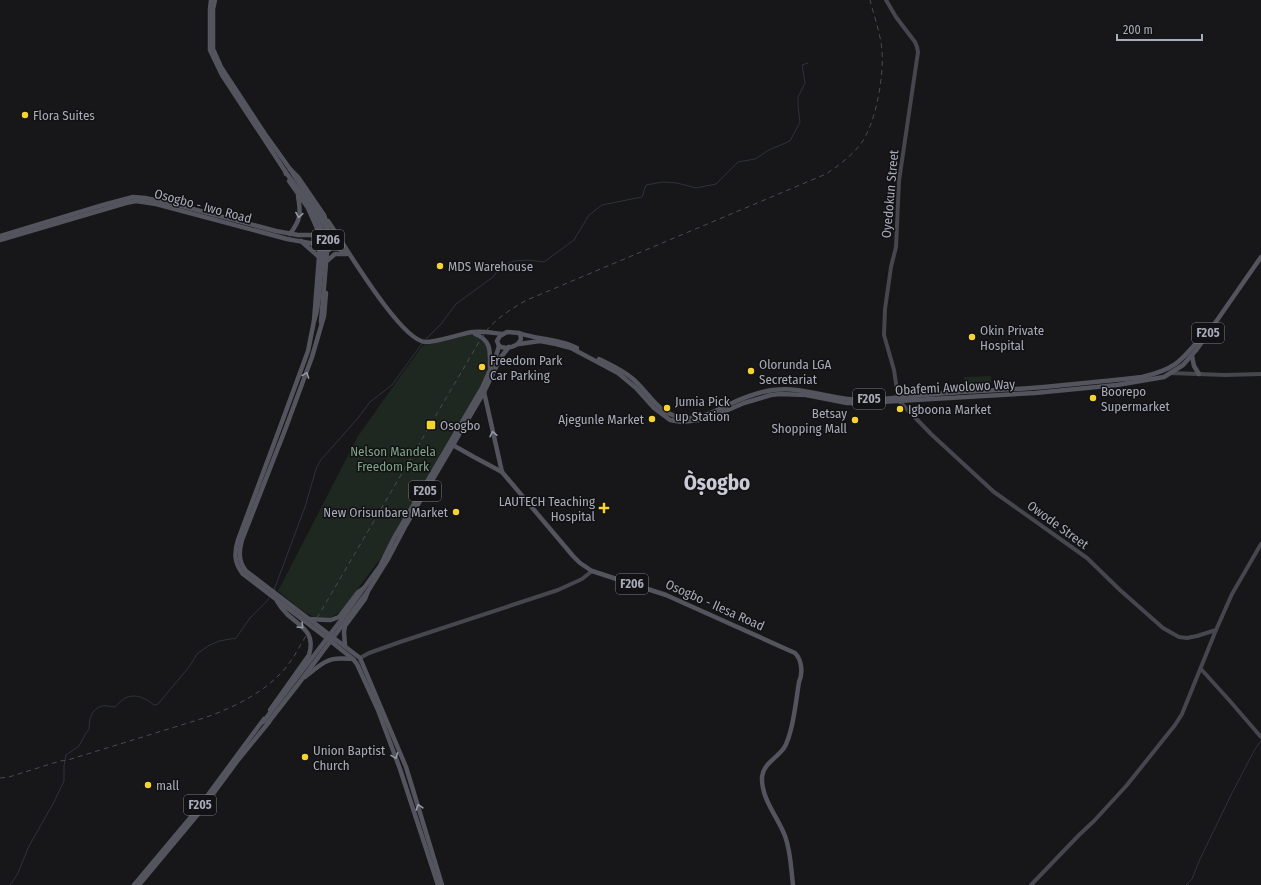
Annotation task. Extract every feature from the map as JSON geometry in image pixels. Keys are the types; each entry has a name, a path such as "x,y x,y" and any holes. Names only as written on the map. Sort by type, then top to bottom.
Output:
{"main road":[{"name":"F206","path":"211,0 210,50 222,75 319,214 326,228 328,240 321,322"},
{"name":"F206","path":"215,0 213,9 213,49 223,71 288,170 317,217 322,230 324,242 318,310 314,321"},
{"path":"438,885 400,769 362,672 353,659 273,595 245,570 240,560 240,548 285,430 285,424 286,414 295,396 312,357 324,312 328,257 332,239 329,234 325,218 298,177 288,170 286,176 308,208 320,235 318,239 320,244 314,321 308,351 295,396 285,424 238,540 235,554 238,567 242,574 273,595 310,619 360,658 406,767 442,885"},
{"path":"290,234 297,224 300,215 298,194"},
{"name":"Osogbo - Iwo Road","path":"0,236 103,205 133,198 146,198 174,204 290,234 320,235"},
{"name":"Osogbo - Iwo Road","path":"0,240 116,206 136,202 156,204 275,236 320,244"},
{"name":"F206","path":"325,218 394,318 407,332 424,341 472,332 503,334"},
{"path":"320,235 325,232 329,234 336,234"},
{"path":"301,241 319,255"},
{"path":"320,244 325,246 330,244 349,254"},
{"path":"319,255 325,252 328,257"},
{"path":"328,257 335,254 349,254"},
{"name":"Obafemi Awolowo Way","path":"519,332 527,336 560,341 571,345 620,369 635,380 659,407 670,414 684,418 702,415 759,393 773,390 799,390 846,399 899,400 960,392 1033,388 1117,380 1142,377 1157,373 1170,368 1183,358 1208,329 1261,256"},
{"name":"F205","path":"1170,374 1183,365 1192,356 1261,256"},
{"path":"472,332 482,336 486,341 490,354 490,371"},
{"path":"518,344 521,338 519,332"},
{"name":"F205","path":"503,334 519,332"},
{"name":"F206","path":"485,333 497,341"},
{"path":"499,346 497,341 503,334"},
{"name":"Obafemi Awolowo Way","path":"518,344 540,342 571,348 618,373 636,388 654,408 670,420 682,422 714,416 744,403 771,395 780,394 806,396 847,404 1035,393 1117,385 1170,374"},
{"name":"F205","path":"134,885 196,811 366,590 388,559 482,388 499,346 504,349 518,344"},
{"name":"F205","path":"451,444 484,392 501,357 510,347"},
{"path":"1192,356 1194,366 1199,374"},
{"path":"1117,380 1117,385"},
{"name":"Osogbo - Ilesa Road","path":"484,392 502,472 580,563 592,571 666,594 797,655 800,663 801,677 790,731 784,748 764,769 762,779 766,798 788,844 793,885"},
{"name":"F206","path":"451,444 474,458 502,472"},
{"path":"310,619 335,619 342,613 358,592 366,590 365,599 345,626 345,646"},
{"path":"265,723 273,706 309,655 311,648 309,634 298,622 287,614 273,595"},
{"path":"265,723 274,718 307,675 324,662 330,659 338,658 353,659"},
{"name":"F205","path":"139,885 199,813 265,723"}],"street":[{"name":"Oyedokun Street","path":"886,0 915,42 918,52 899,181 896,247 891,267 885,309 884,335 894,370 899,400"},
{"path":"1170,374 1261,374"},
{"name":"Owode Street","path":"899,400 931,434 994,492 1087,558 1163,628 1179,637 1187,638 1216,630"},
{"path":"1031,885 1113,801 1175,726 1182,714 1232,594 1261,544"},
{"path":"360,658 394,644 558,590 582,579 592,571"},
{"path":"1201,669 1261,737"}],"green space":[{"name":"Nelson Mandela Freedom Park","path":"479,333 486,338 490,354 489,372 384,554 340,612 330,618 323,619 317,618 305,612 278,591 358,436 422,346"},
{"path":"991,376 991,388 964,388 964,377"}],"waterway":[{"path":"425,340 441,324 456,304 493,277 501,266 514,261 528,260 544,262 574,240 589,215 602,205 642,197 646,185 663,182 677,183 696,188 716,184 738,162 755,159 769,150 790,141 800,122 798,97 805,83 802,65 808,63"},
{"path":"274,590 305,507 316,469 320,461 370,402 392,385 423,342"},
{"path":"10,885 17,875 29,846 64,781 66,755 79,746 89,729 89,722 93,712 98,707 115,707 125,698 133,696 144,698 154,705 158,704 189,667 197,654 208,646 219,641 236,638 250,618 269,598"},
{"path":"1186,885 1192,879 1232,793 1255,749 1261,741"}],"railway":[{"path":"317,618 479,342 486,331 495,322 510,310 527,300 826,174 844,161 860,145 866,136 875,113 882,73 879,32 870,0"},
{"path":"0,778 9,777 60,761 68,760 204,718 225,710 255,694 273,681 285,669 307,634"}],"place":[{"name":"Flora Suites","path":"25,115"},
{"name":"MDS Warehouse","path":"440,266"},
{"name":"Okin Private Hospital","path":"972,337"},
{"name":"Freedom Park Car Parking","path":"482,367"},
{"name":"Olorunda LGA Secretariat","path":"751,371"},
{"name":"Boorepo Supermarket","path":"1093,398"},
{"name":"Jumia Pick up Station","path":"667,408"},
{"name":"Igboona Market","path":"900,409"},
{"name":"Ajegunle Market","path":"652,419"},
{"name":"Betsay Shopping Mall","path":"855,420"},
{"name":"Osogbo","path":"431,425"},
{"name":"LAUTECH Teaching Hospital","path":"604,508"},
{"name":"New Orisunbare Market","path":"456,512"},
{"name":"Union Baptist Church","path":"305,757"},
{"name":"mall","path":"148,785"}],"district":[{"name":"Òṣogbo","path":"717,483"}]}
